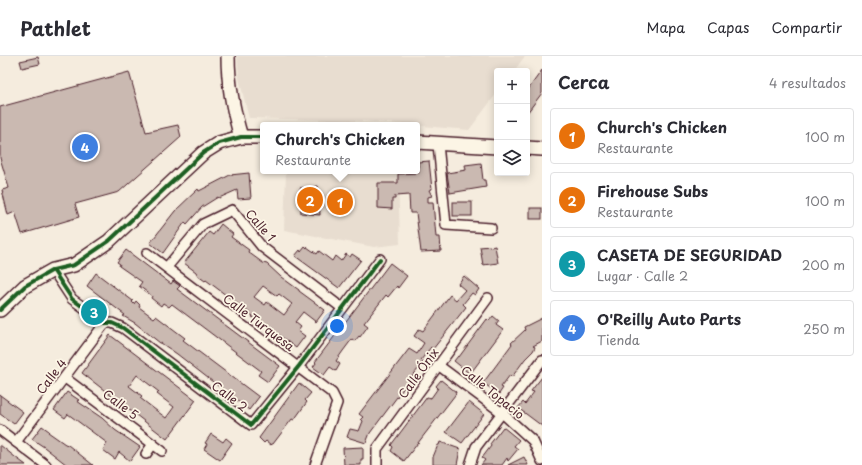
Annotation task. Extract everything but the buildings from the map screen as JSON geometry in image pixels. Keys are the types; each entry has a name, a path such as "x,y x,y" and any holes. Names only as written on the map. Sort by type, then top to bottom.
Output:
{"street":[{"path":"228,56 228,80 241,137"},
{"path":"0,310 25,286 54,270 74,265 109,241 203,153 220,143 241,137 260,137"},
{"path":"420,142 494,147"},
{"path":"438,144 446,225 491,228"},
{"path":"530,148 542,149"},
{"name":"Calle 1","path":"167,267 203,224 232,210 262,247 342,308"},
{"name":"Calle Turquesa","path":"147,253 299,366 332,393 337,403 315,465"},
{"name":"Calle 2","path":"54,270 72,299 105,323 112,323 123,328 251,425 299,366 380,259"},
{"name":"Calle Ónix","path":"377,465 377,449 488,298"},
{"name":"Calle 4","path":"16,442 105,323"},
{"path":"470,465 476,447 501,412 542,360"},
{"name":"Calle Topacio","path":"438,365 501,412 533,441 542,461"},
{"name":"Calle 5","path":"65,378 162,451"},
{"path":"0,430 46,465"},
{"path":"146,454 154,444"}],"shaded area":[{"path":"237,56 525,56 516,68 494,68 494,97 469,130 420,126 420,122 249,118 239,78"},
{"path":"286,174 398,174 400,244 374,247 284,230"}],"cycle path":[{"path":"0,310 25,286 53,270 74,265 109,241 203,153 219,143 241,137 260,137"},
{"path":"53,270 72,299 105,323 112,323 123,328 251,425 299,366 380,259"}],"place":[{"name":"O'Reilly Auto Parts","path":"85,147"},
{"name":"Firehouse Subs","path":"310,200"},
{"name":"Church's Chicken","path":"340,202"},
{"name":"CASETA DE SEGURIDAD","path":"94,312"}]}
